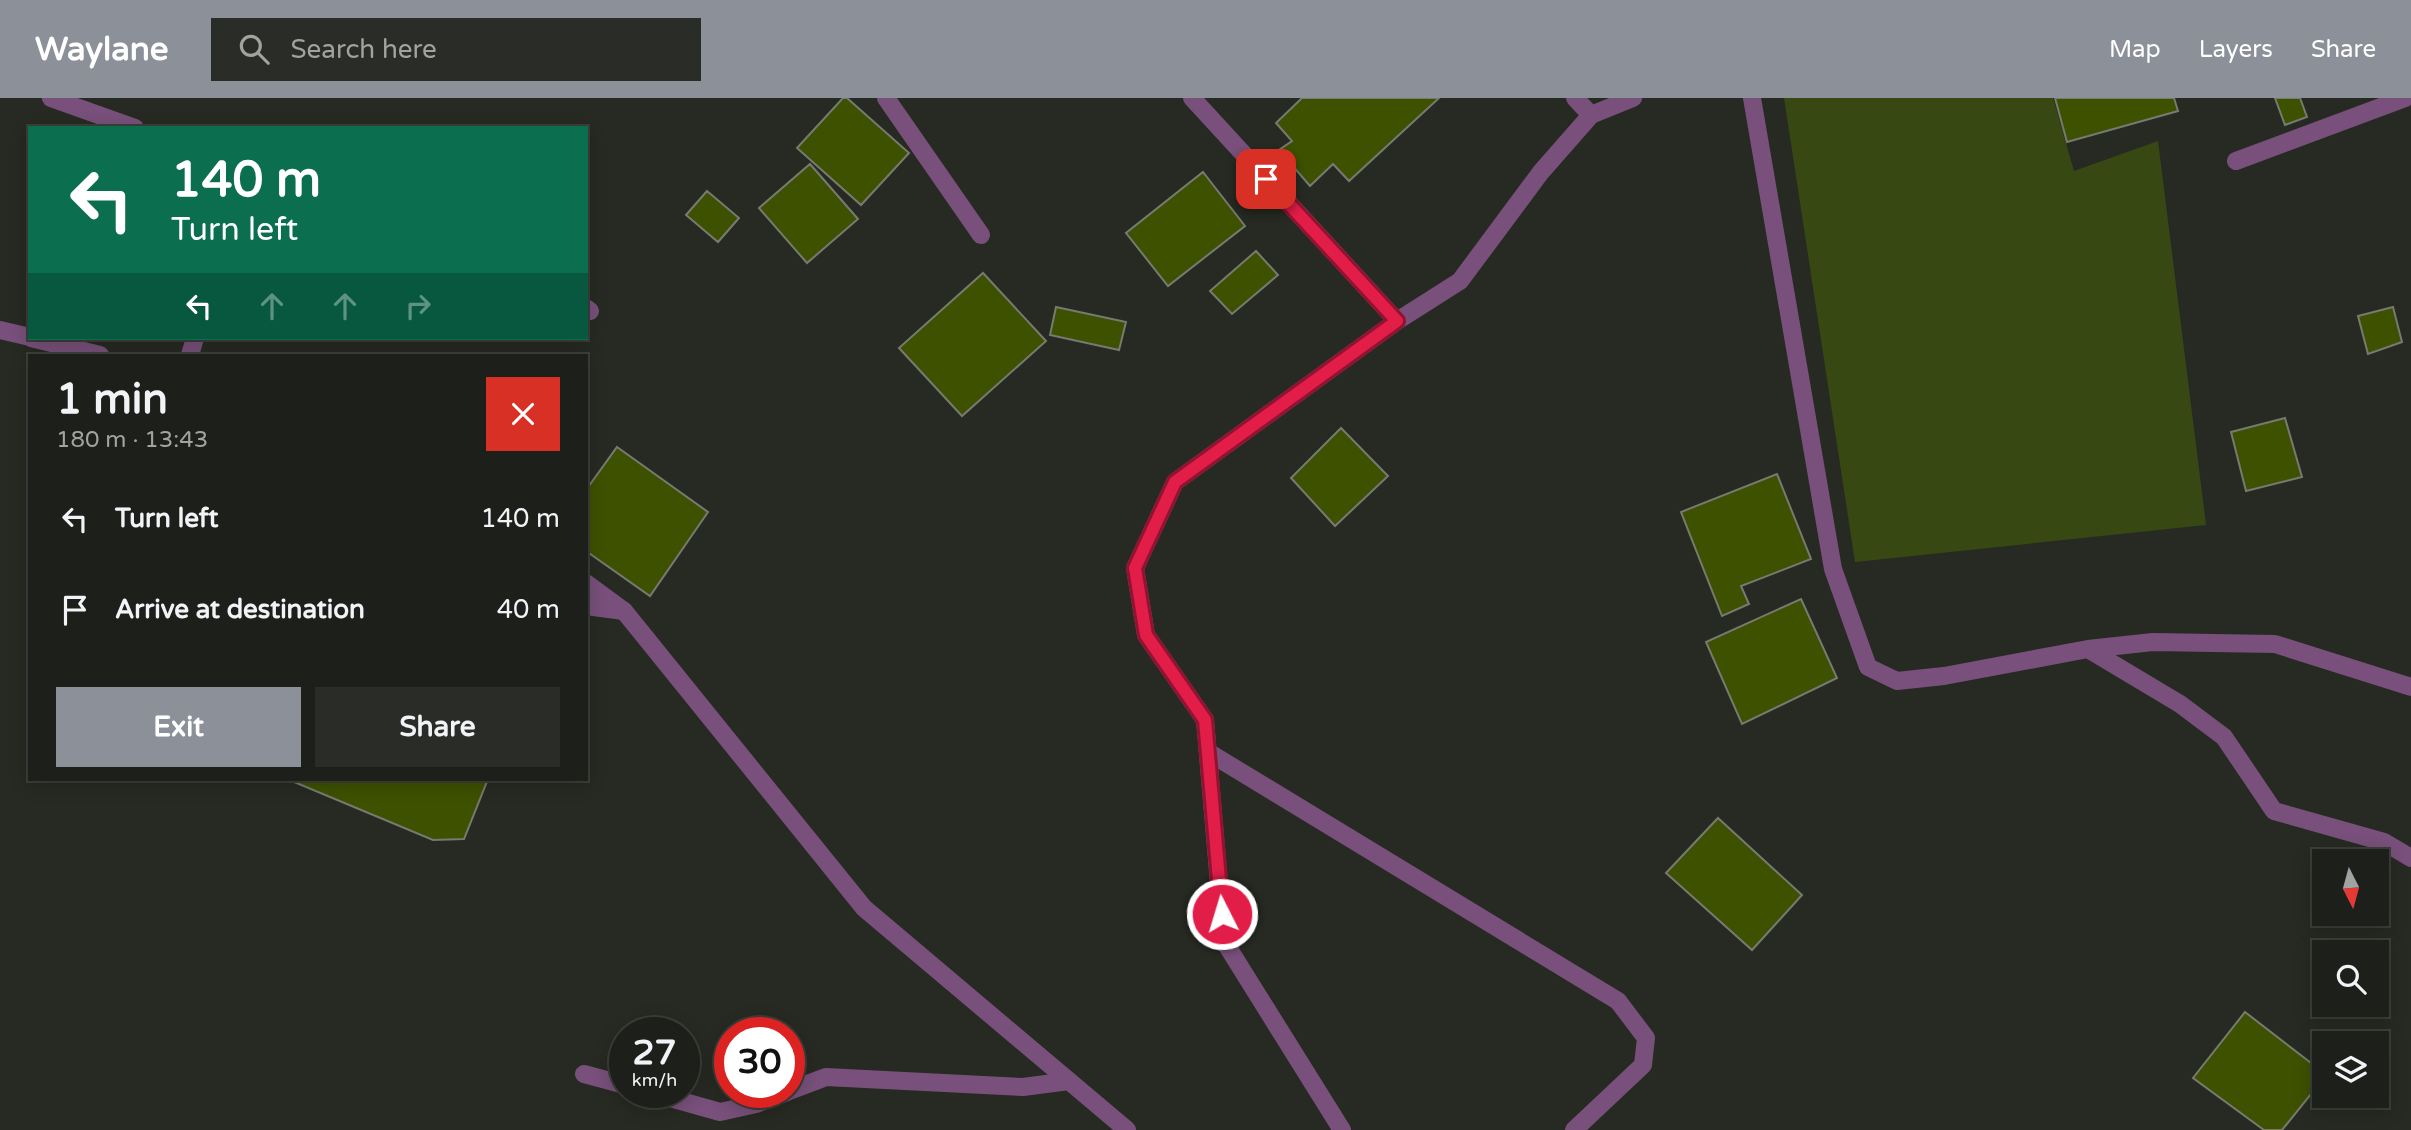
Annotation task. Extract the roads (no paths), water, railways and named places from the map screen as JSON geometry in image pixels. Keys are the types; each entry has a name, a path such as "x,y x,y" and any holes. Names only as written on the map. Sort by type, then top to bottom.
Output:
{"street":[{"path":"51,98 129,126"},
{"path":"886,98 981,235"},
{"path":"1192,98 1397,321"},
{"path":"1575,98 1591,115"},
{"path":"1342,1130 1224,941 1205,720 1146,635 1135,568 1175,482 1397,321 1460,281 1541,172 1591,115 1633,98"},
{"path":"1752,98 1833,569 1868,667 1897,681 1944,676 2088,649 2153,642 2275,644 2411,687"},
{"path":"2235,161 2405,98"},
{"path":"0,330 28,337"},
{"path":"38,340 96,354"},
{"path":"588,584 624,611 864,908 1127,1130"},
{"path":"588,606 624,611"},
{"path":"2088,649 2180,704 2224,737 2274,811 2384,842 2411,858"},
{"path":"1208,752 1618,1001 1646,1038 1643,1065 1574,1130"},
{"path":"584,1074 609,1081"},
{"path":"805,1085 826,1077 1023,1087 1069,1081"},
{"path":"700,1106 720,1112 738,1108"}]}
